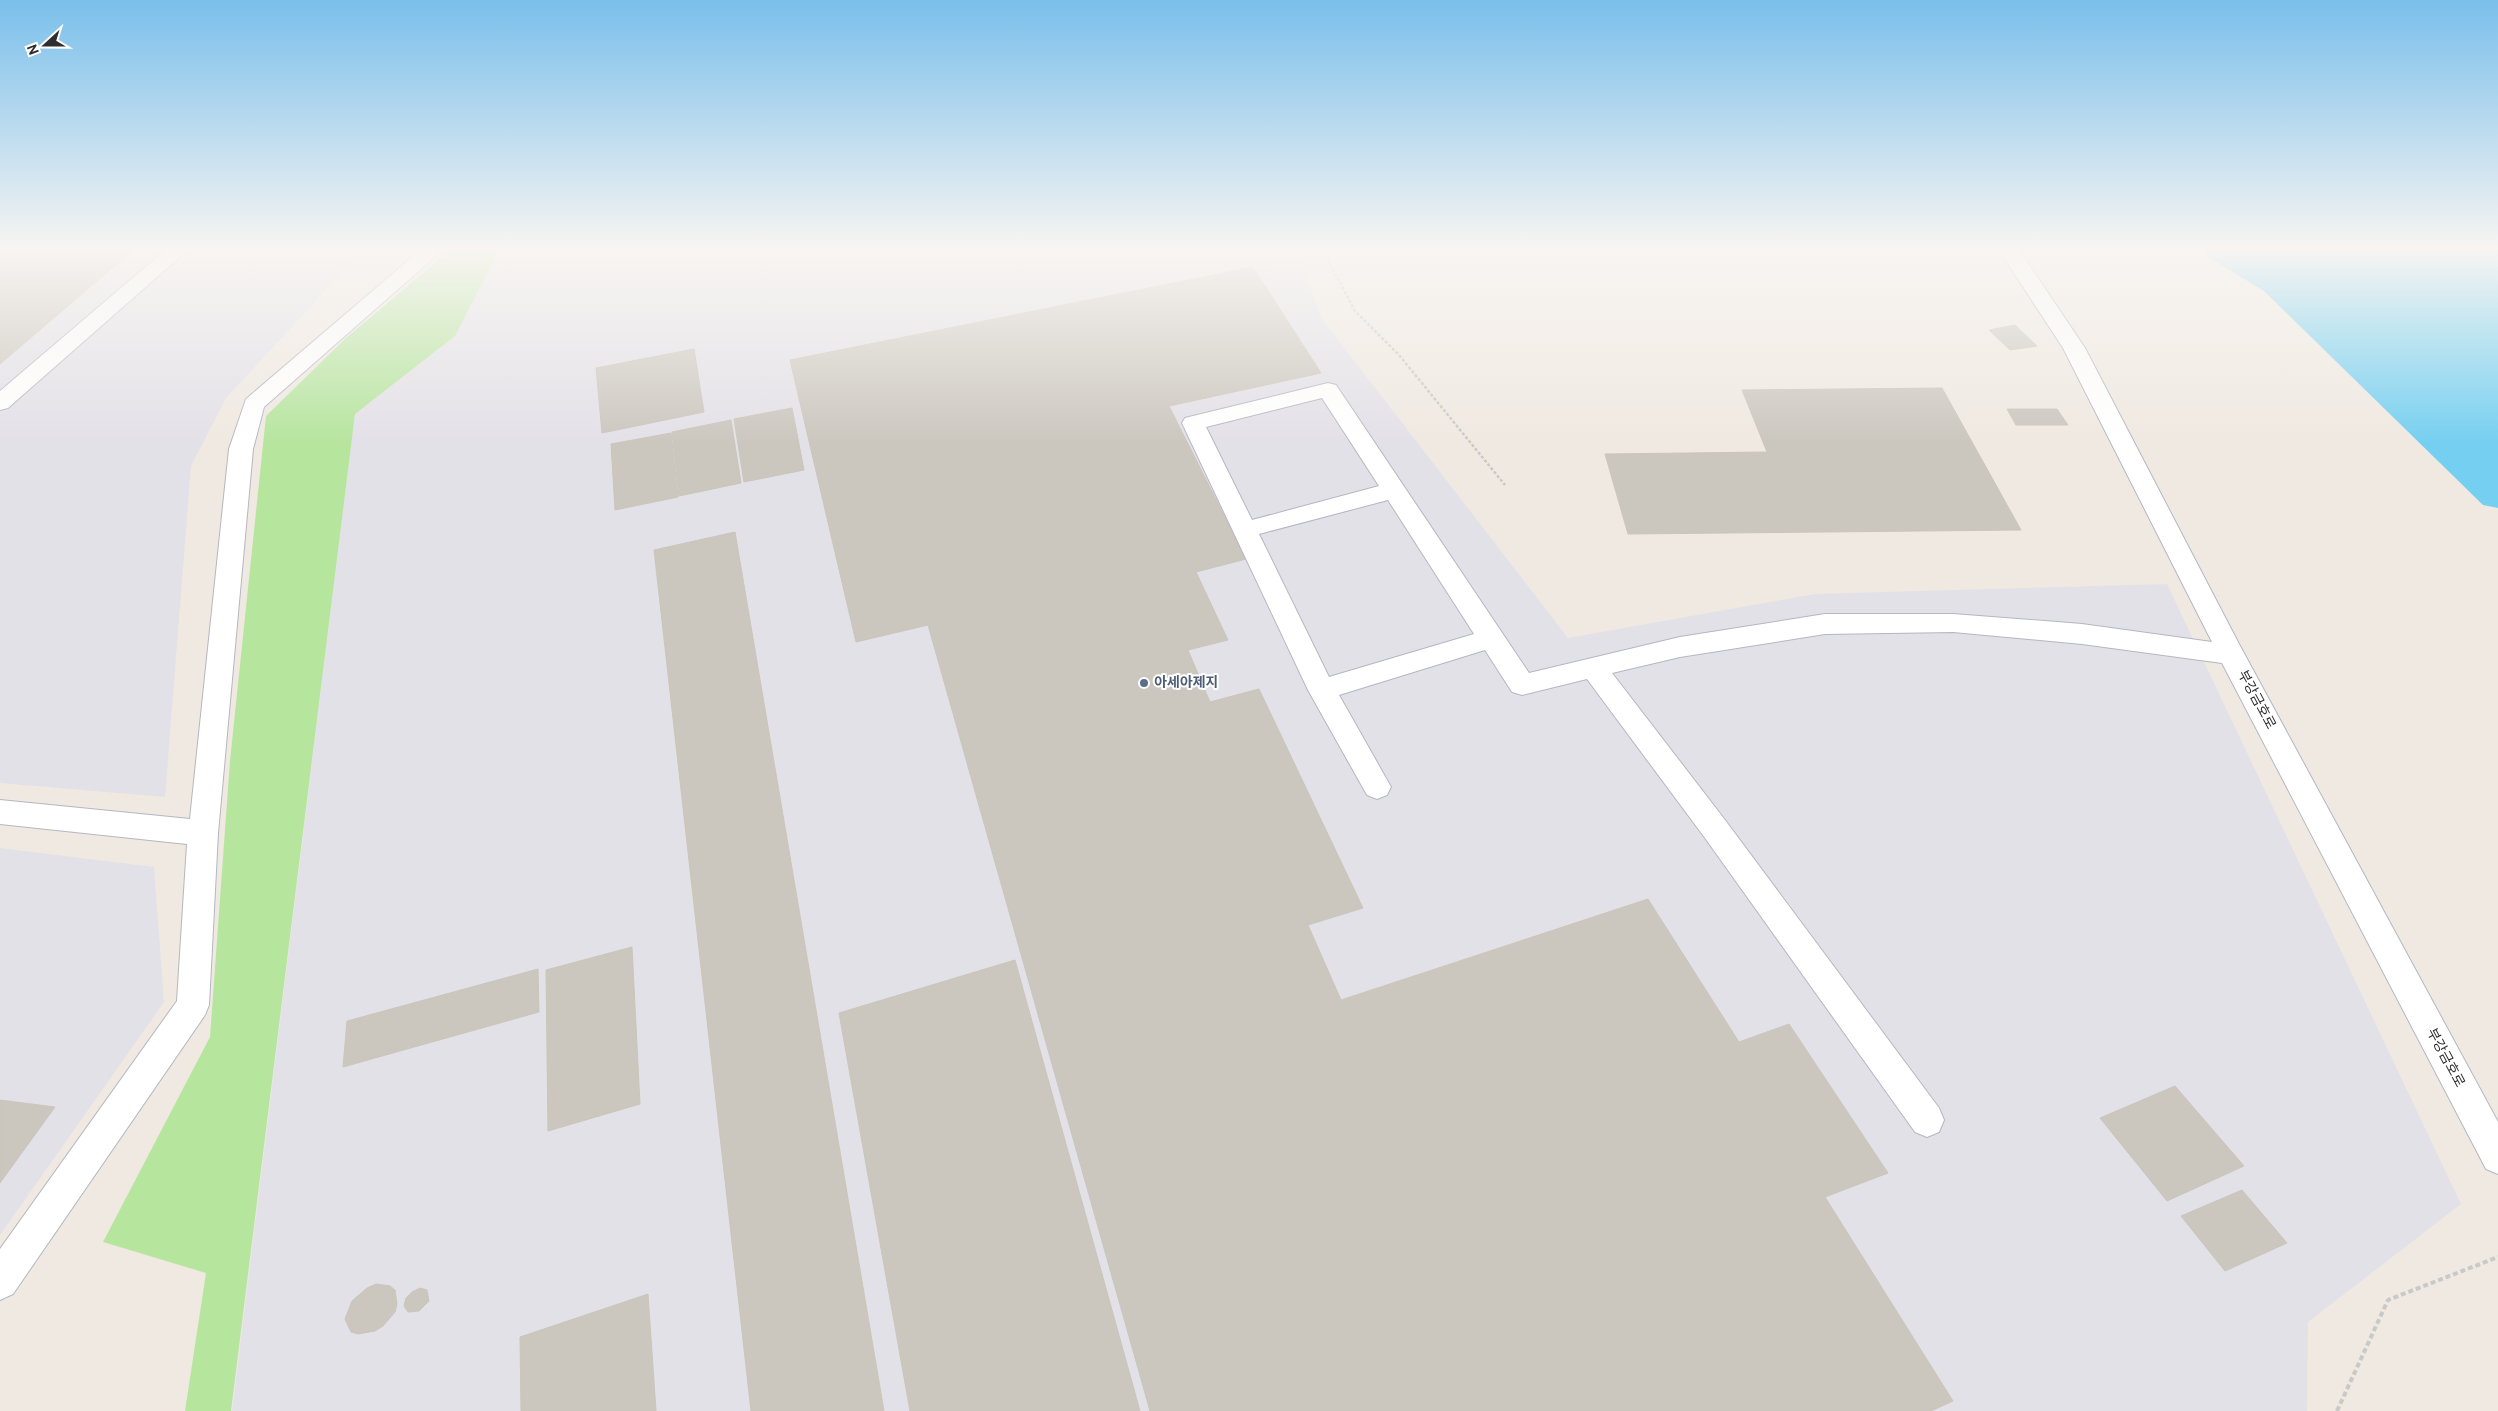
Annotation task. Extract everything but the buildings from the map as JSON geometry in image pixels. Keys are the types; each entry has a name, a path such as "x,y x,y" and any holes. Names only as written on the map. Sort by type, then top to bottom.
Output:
{"street":[{"path":"0,403 105,313"},
{"path":"0,1282 194,1005 203,833 241,449 254,404 360,313"},
{"name":"부강금호로","path":"2051,313 2074,348 2231,654 2498,1157"},
{"path":"1377,787 1322,690 1193,423 1328,390 1522,685 1680,647 1825,624 1953,623 2082,634 2231,654"},
{"path":"1244,530 1394,490"},
{"path":"1322,690 1492,638"},
{"path":"1593,668 1715,829 1927,1120"},
{"path":"0,812 203,833"}],"path":[{"path":"1357,313 1405,362 1453,419 1505,486"},
{"path":"2338,1411 2388,1300 2498,1257"}],"shaded area":[{"path":"0,313 305,313 226,398 191,466 165,797 0,783"},
{"name":"아세아제지","path":"467,313 1320,313 1322,319 1568,638 1815,594 2167,584 2461,1204 2308,1322 2307,1411 232,1411 355,414 455,336"},
{"path":"0,848 154,867 164,1002 0,1235"}],"green space":[{"path":"376,313 467,313 455,336 355,414 231,1411 185,1411 206,1273 103,1242 210,1037 230,761 266,416 346,338"}],"water":[{"path":"2286,313 2498,313 2498,508 2483,505"}],"place":[{"name":"아세아제지","path":"1144,683"}]}
